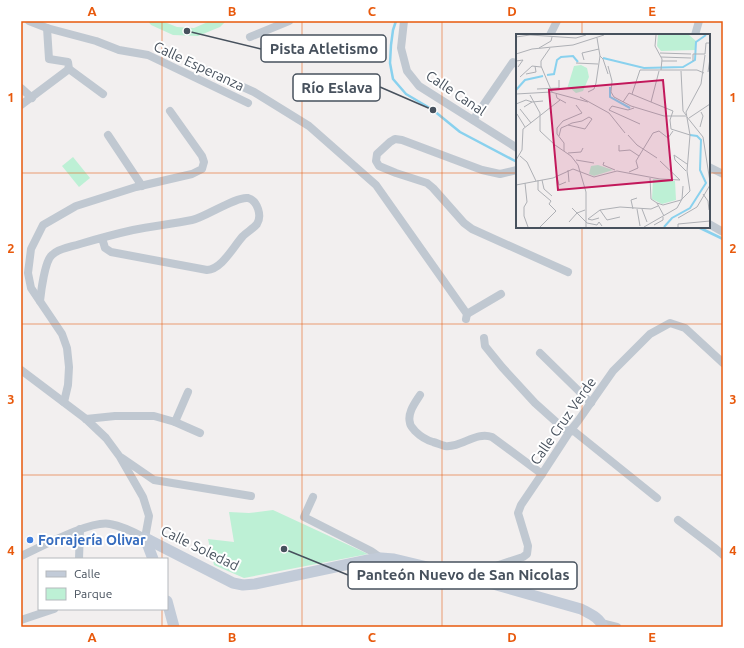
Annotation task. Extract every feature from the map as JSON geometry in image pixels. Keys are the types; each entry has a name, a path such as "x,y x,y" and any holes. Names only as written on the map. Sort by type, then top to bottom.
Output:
{"street":[{"name":"Calle Esperanza","path":"29,21 47,28 96,41 119,50 148,54 248,104"},
{"path":"250,37 290,21"},
{"name":"Calle Canal","path":"404,21 401,48 407,71 418,86 516,147"},
{"path":"550,34 557,21"},
{"path":"695,34 699,21"},
{"path":"47,28 49,59 68,62 69,69 103,94"},
{"path":"473,120 515,63"},
{"path":"194,65 254,92 309,126 376,185 466,317 501,294"},
{"path":"21,105 69,69"},
{"path":"21,88 32,98"},
{"path":"64,402 68,385 69,367 67,348 62,334 31,288 28,273 31,249 44,225 76,206 142,186 192,174 202,169 204,162 202,156 170,111"},
{"path":"108,135 142,186"},
{"path":"516,170 500,174 482,170 402,140 395,139 377,154 376,161 378,166 427,183 472,230 568,272"},
{"path":"710,168 723,174"},
{"path":"40,301 47,264 51,255 60,250 102,238 133,230 195,220 244,198 250,199 255,203 260,214 257,223 225,258 211,270 111,252 105,248 102,238"},
{"path":"710,225 723,232"},
{"name":"Calle Cruz Verde","path":"465,576 528,554 528,546 518,513 521,505 570,431 578,422 613,371 650,334 670,323 685,328 723,363"},
{"path":"484,338 485,346 535,403 564,429 575,432 657,498"},
{"path":"540,353 591,402"},
{"path":"21,370 86,419 106,438 120,456 143,497 149,516 145,538 153,558"},
{"path":"175,422 188,392"},
{"path":"420,395 409,416 410,424 419,435 430,441 445,446 457,445 482,436 492,437 542,474"},
{"path":"86,419 115,416 154,416 175,422 200,433"},
{"path":"120,456 154,480 251,496"},
{"path":"313,497 304,517 371,551 381,558"},
{"path":"678,520 723,555"},
{"name":"Calle Soledad","path":"21,556 80,530 97,524 109,523 122,527 145,538 233,583 243,585 255,584 368,560 381,558 394,559 465,576 581,609 596,617 602,625"},
{"path":"79,558 80,530"},
{"path":"168,605 174,627"},
{"path":"21,620 51,610"},
{"path":"602,625 617,627"}],"green space":[{"path":"148,21 162,21 177,27 194,28 210,21 226,21 220,27 198,36 173,35 151,25"},
{"path":"73,157 90,178 79,187 62,166"},
{"path":"273,510 368,554 244,578 214,565 208,539 234,542 229,512 249,513"}],"waterway":[{"path":"396,21 393,30 390,63 393,79 406,94 433,110 460,132 516,161"},
{"path":"700,228 723,239"}],"place":[{"name":"Pista Atletismo","path":"187,31"},
{"name":"Río Eslava","path":"433,110"},
{"name":"Forrajería Olivar","path":"30,540"},
{"name":"Panteón Nuevo de San Nicolas","path":"284,549"}]}
